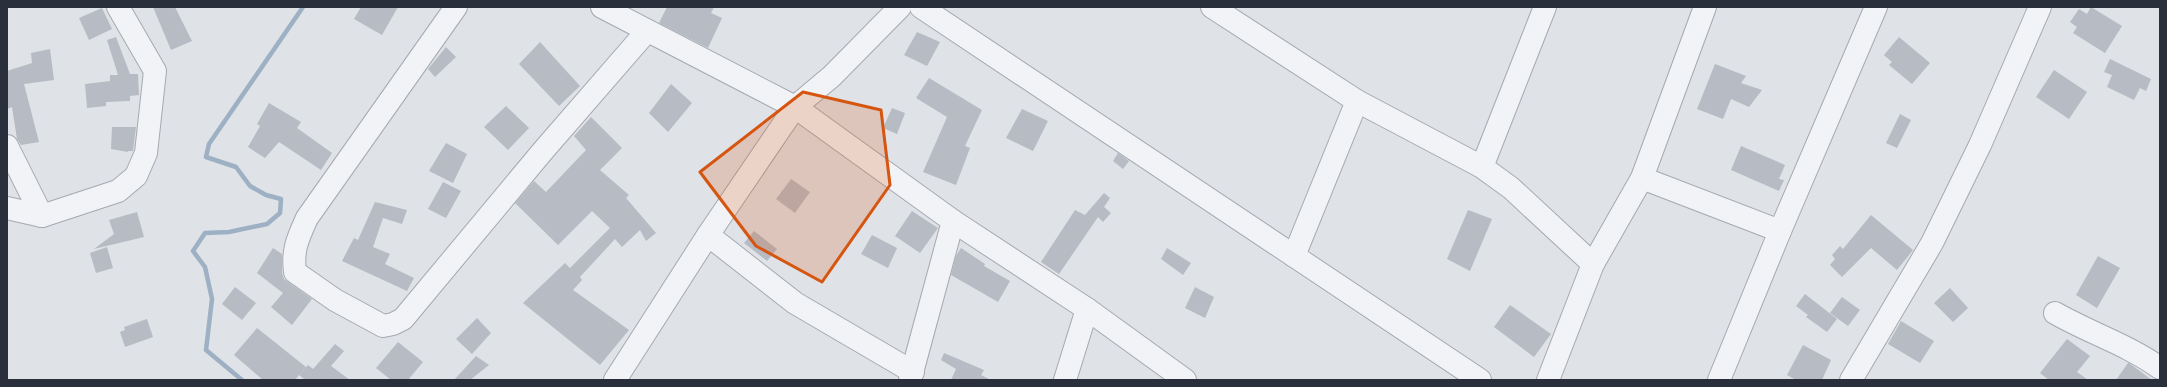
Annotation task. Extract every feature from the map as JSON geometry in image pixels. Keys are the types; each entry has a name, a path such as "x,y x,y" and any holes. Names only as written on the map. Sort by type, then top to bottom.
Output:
{"street":[{"path":"7,208 42,216 118,191 136,176 146,152 155,71 118,7"},
{"path":"456,7 308,218 299,237 293,257 295,272 335,300 383,326 393,324 403,319 537,158 647,31"},
{"path":"602,7 795,107 953,221 1087,309 1185,380"},
{"path":"619,379 708,235 795,107 832,76 900,7"},
{"path":"921,7 1480,380"},
{"path":"1212,7 1357,101 1482,167 1510,188 1593,264"},
{"path":"1482,167 1545,7"},
{"path":"1548,380 1593,264 1642,178 1705,7"},
{"path":"1719,380 1780,231 1876,7"},
{"path":"1851,380 1932,243 1980,145 2040,7"},
{"path":"1294,256 1357,101"},
{"path":"7,146 42,216"},
{"path":"1642,178 1780,231"},
{"path":"708,235 794,303 911,376 953,221"},
{"path":"1065,380 1087,309"},
{"path":"2055,313 2076,325 2143,356 2160,368"}],"highlighted area":[{"path":"803,92 881,110 890,185 822,282 756,246 700,172"}],"building":[{"path":"153,7 175,7 192,41 171,50"},
{"path":"361,7 398,7 382,35 354,19"},
{"path":"667,7 714,7 711,13 722,18 708,48 659,23"},
{"path":"2091,7 2122,26 2105,53 2073,33 2077,27 2070,22 2079,9 2087,14"},
{"path":"102,8 112,29 89,40 79,18"},
{"path":"917,32 940,42 927,66 904,55"},
{"path":"116,37 130,74 138,74 139,95 130,96 130,101 106,102 106,106 87,108 85,84 110,81 110,75 118,75 107,40"},
{"path":"1899,37 1930,63 1912,84 1889,65 1892,62 1884,55"},
{"path":"540,42 580,86 559,106 519,64"},
{"path":"446,47 456,57 435,77 428,69"},
{"path":"50,49 54,80 24,84 39,142 21,145 17,139 12,107 7,109 7,71 32,63 31,53"},
{"path":"2110,59 2151,79 2146,91 2140,88 2134,100 2107,87 2112,75 2104,72"},
{"path":"1715,64 1746,76 1741,83 1762,90 1749,107 1731,99 1723,119 1697,109"},
{"path":"2054,70 2087,92 2069,119 2036,97"},
{"path":"929,78 982,110 965,146 970,148 956,185 923,172 947,117 916,98"},
{"path":"671,84 692,103 668,132 649,113"},
{"path":"269,103 301,122 297,128 332,153 321,170 279,142 265,158 248,147 260,126 257,124"},
{"path":"506,106 529,128 508,150 484,127"},
{"path":"892,108 905,113 897,134 883,128"},
{"path":"1022,109 1048,121 1033,151 1006,138"},
{"path":"1900,114 1911,120 1897,148 1886,143"},
{"path":"591,117 622,148 600,170 629,195 626,198 656,233 646,241 640,230 622,247 615,239 580,277 582,280 573,290 629,330 600,365 523,303 565,263 570,268 610,228 592,211 558,245 515,203 534,181 546,192 586,150 574,136"},
{"path":"112,127 136,127 133,151 128,152 111,149"},
{"path":"446,143 467,154 453,183 429,171"},
{"path":"1741,146 1785,165 1779,179 1784,180 1779,191 1731,170"},
{"path":"1118,153 1129,161 1123,169 1113,161"},
{"path":"791,179 810,192 795,213 776,199"},
{"path":"443,182 461,191 446,218 428,209"},
{"path":"1104,193 1110,198 1104,207 1111,213 1103,222 1098,217 1059,274 1041,262 1075,210 1085,215"},
{"path":"375,202 407,210 402,224 383,218 373,247 390,254 385,264 414,278 407,291 342,261 354,238 358,240"},
{"path":"1468,210 1492,219 1470,271 1447,259"},
{"path":"912,211 938,228 920,253 895,236"},
{"path":"137,212 144,237 94,249 114,234 109,220"},
{"path":"1871,215 1913,250 1897,270 1871,248 1842,277 1830,265 1835,259 1832,255 1840,246 1843,249"},
{"path":"754,231 777,249 767,261 744,243"},
{"path":"872,235 897,248 888,268 861,254"},
{"path":"107,247 113,268 96,273 90,253"},
{"path":"273,248 282,254 282,273 284,279 312,299 292,325 271,307 283,293 257,273"},
{"path":"961,248 985,264 984,266 1010,281 998,302 951,275 956,256"},
{"path":"1167,248 1191,263 1183,275 1161,259"},
{"path":"2098,256 2120,268 2097,308 2076,295"},
{"path":"235,287 256,303 242,320 222,304"},
{"path":"1195,287 1214,297 1205,318 1185,308"},
{"path":"1950,288 1968,308 1953,322 1934,303"},
{"path":"1805,294 1837,319 1827,332 1806,317 1808,315 1796,306"},
{"path":"1842,297 1860,310 1848,326 1830,313"},
{"path":"1510,305 1551,334 1534,357 1494,327"},
{"path":"477,318 491,333 472,354 456,339"},
{"path":"147,319 153,337 125,347 120,332 125,330 124,327"},
{"path":"1901,321 1934,341 1920,363 1888,344"},
{"path":"257,328 306,367 295,380 263,380 234,355"},
{"path":"2067,339 2090,356 2077,372 2088,380 2049,380 2040,373"},
{"path":"398,342 423,362 408,380 391,380 376,368"},
{"path":"335,344 344,351 331,366 350,380 303,380 304,379 299,375 308,365 313,369"},
{"path":"1803,345 1831,360 1822,380 1796,380 1787,375"},
{"path":"944,353 984,370 981,375 991,380 951,380 956,369 941,360"},
{"path":"476,356 489,365 470,380 454,380"},
{"path":"2129,363 2152,380 2116,380"}],"waterway":[{"path":"242,380 206,350 212,299 205,267 193,251 205,233 229,232 267,224 280,213 281,199 266,195 250,186 236,167 206,157 209,144 303,7"}]}
